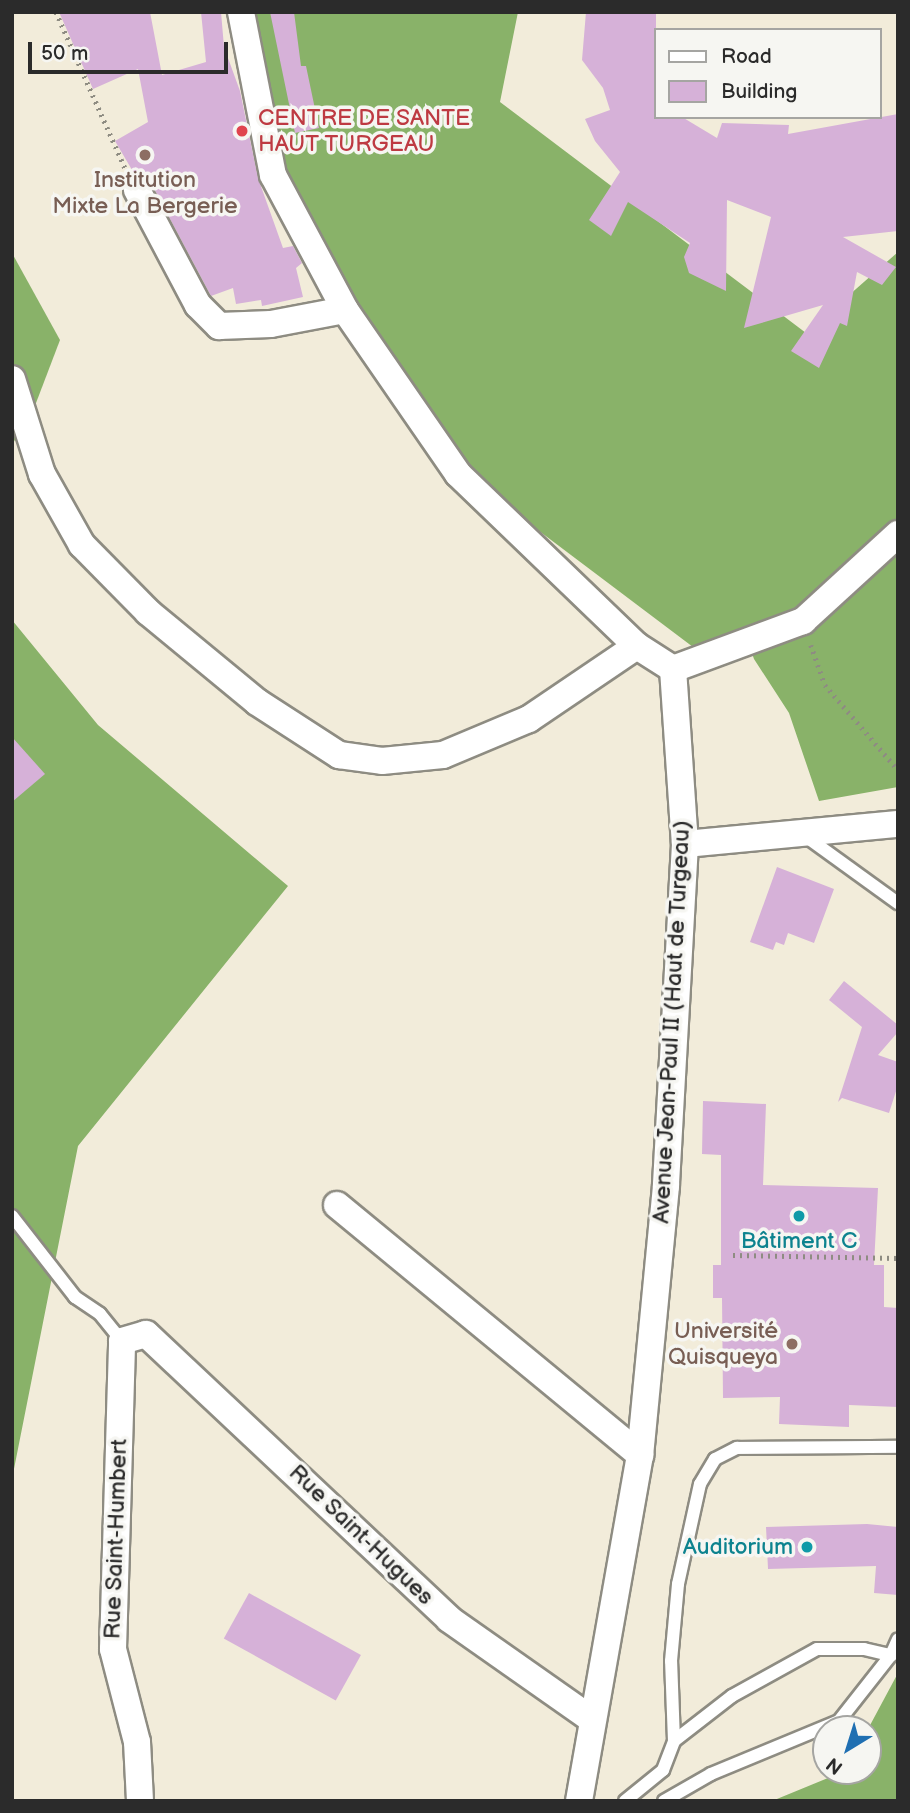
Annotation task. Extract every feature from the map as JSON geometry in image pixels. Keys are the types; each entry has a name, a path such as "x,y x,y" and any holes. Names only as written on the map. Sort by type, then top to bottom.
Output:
{"street":[{"path":"241,12 273,175 345,310 458,474 637,646 673,670 803,621 897,536"},
{"path":"137,190 198,305 219,326 271,324 345,310"},
{"path":"12,379 42,474 82,545 148,612 257,702 339,755 382,761 443,755 529,719 637,646"},
{"name":"Avenue Jean-Paul II (Haut de Turgeau)","path":"579,1801 590,1718 640,1455 666,1186 685,844 673,670"},
{"path":"685,844 799,831 898,824"},
{"path":"337,1205 640,1455"},
{"name":"Rue Saint-Hugues","path":"134,1338 449,1619 590,1718"},
{"name":"Rue Saint-Humbert","path":"134,1338 113,1649 137,1742 140,1801"}],"lane":[{"path":"799,831 898,903"},
{"path":"12,1216 75,1297 134,1338"},
{"path":"625,1801 663,1770 674,1741 671,1661 678,1584 700,1484 715,1459 737,1448 898,1447"},
{"path":"664,1801 711,1774 839,1721 891,1655 898,1639"},
{"path":"674,1741 732,1696 817,1649 864,1649 891,1655"}],"path":[{"path":"56,12 137,190"},
{"path":"803,621 825,685 898,770"},
{"path":"733,1255 898,1258"}],"green space":[{"path":"250,12 518,12 500,102 806,333 898,252 898,787 819,801 789,713 754,659 743,628 693,647 498,500 333,294 268,139"},
{"path":"12,253 60,340 36,403 12,445"},
{"path":"12,620 98,725 288,886 78,1146 12,1479"},
{"path":"898,1673 898,1801 772,1801 812,1785 882,1785 882,1715 876,1715"}],"building":[{"path":"59,12 150,12 162,75 206,62 201,12 221,12 224,47 240,91 258,178 283,248 293,246 302,263 296,268 303,297 262,306 261,300 236,304 233,288 211,296 151,183 135,175 115,141 148,122 138,69 93,89"},
{"path":"270,12 294,12 301,66 306,66 319,128 295,133"},
{"path":"586,12 656,12 654,119 685,119 717,138 722,123 789,125 788,134 898,114 898,231 843,237 896,267 882,285 857,272 847,326 840,323 819,368 791,351 823,305 744,328 771,217 727,200 726,291 689,273 684,257 690,243 628,202 611,236 589,220 620,172 595,141 585,119 610,110 603,88 582,60"},
{"path":"12,737 45,774 12,802"},
{"path":"777,867 834,889 814,943 788,933 784,945 776,942 773,950 750,942"},
{"path":"844,981 898,1025 898,1032 878,1055 898,1062 898,1085 889,1113 842,1098 838,1102 862,1027 829,1000"},
{"path":"703,1101 766,1104 763,1185 878,1188 874,1265 884,1265 884,1307 898,1308 898,1407 849,1405 849,1427 779,1424 780,1397 723,1398 722,1298 713,1298 713,1265 721,1265 721,1155 702,1154"},
{"path":"867,1524 898,1527 898,1595 874,1593 876,1566 768,1569 766,1527"},
{"path":"249,1593 361,1655 336,1701 224,1638"}],"place":[{"name":"CENTRE DE SANTE HAUT TURGEAU","path":"242,131"},
{"name":"Institution Mixte La Bergerie","path":"145,155"},
{"name":"Bâtiment C","path":"799,1216"},
{"name":"Université Quisqueya","path":"792,1344"},
{"name":"Auditorium","path":"807,1547"}]}
